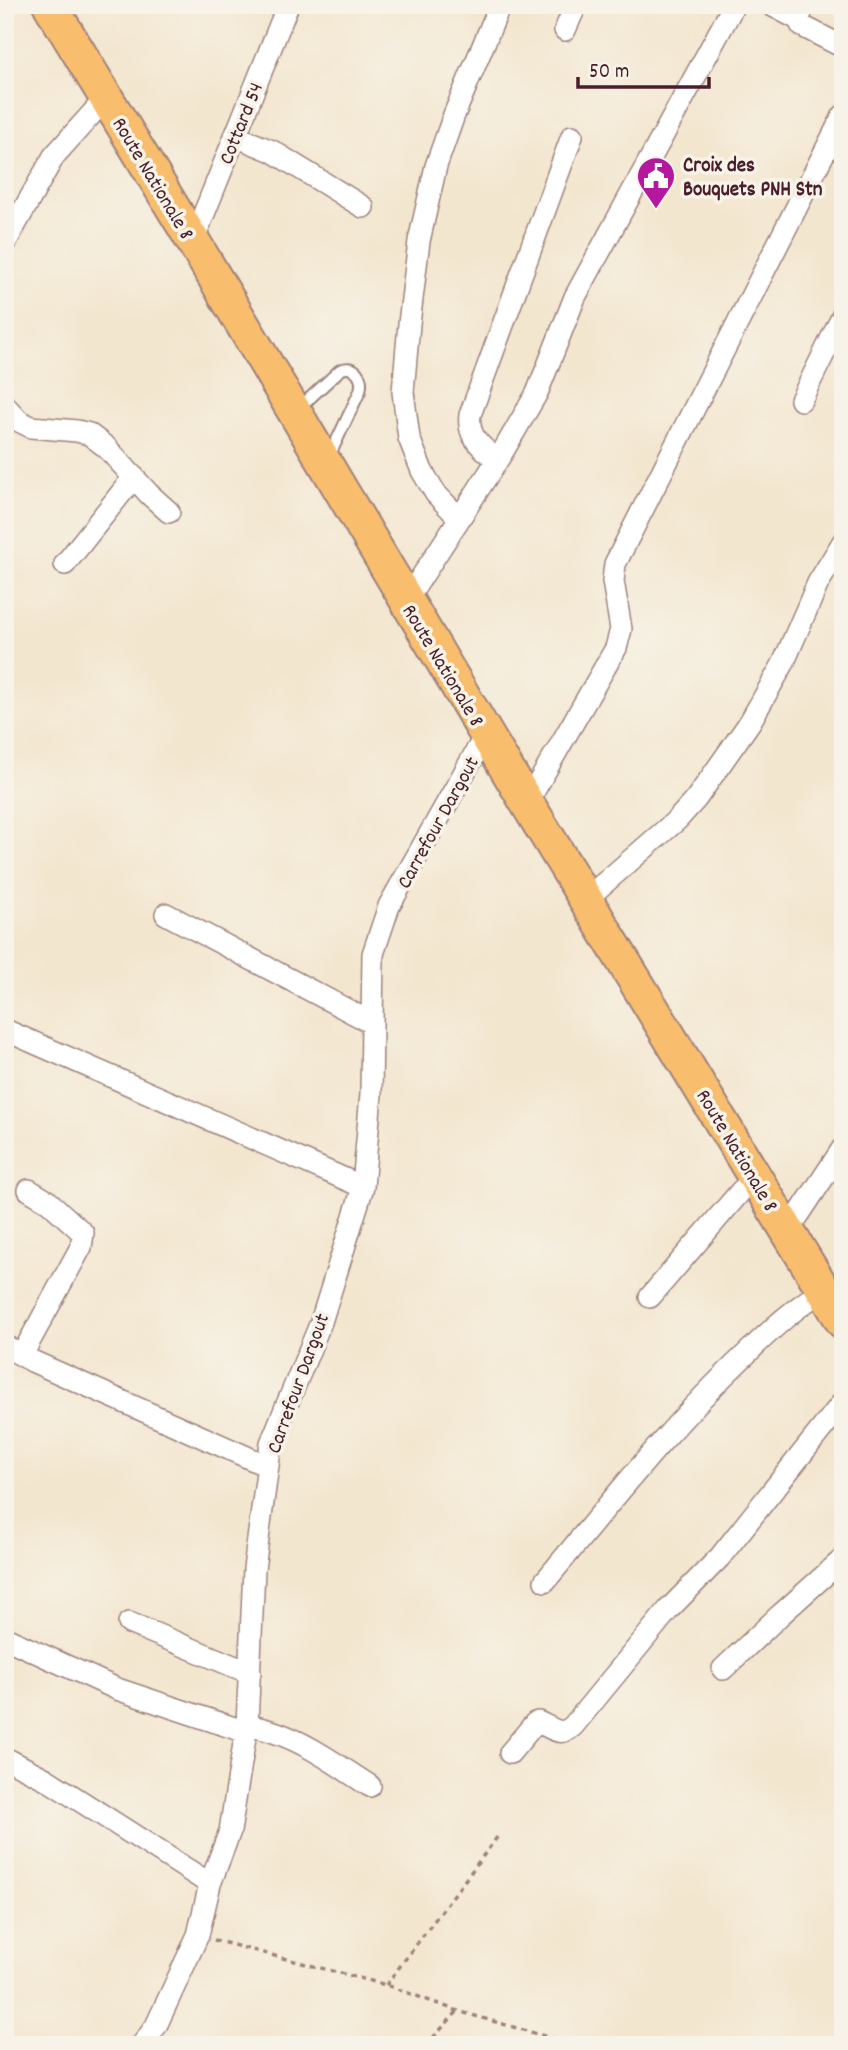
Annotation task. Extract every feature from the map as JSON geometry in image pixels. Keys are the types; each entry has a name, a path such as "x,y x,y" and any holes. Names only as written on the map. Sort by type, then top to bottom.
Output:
{"main road":[{"name":"Route Nationale 8","path":"50,5 405,601 843,1322"}],"street":[{"name":"Cottard 54","path":"193,241 288,5"},
{"path":"459,518 436,494 422,471 409,438 403,392 419,241 436,166 454,115 500,5"},
{"path":"565,30 576,5"},
{"path":"405,601 497,461 537,393 575,297 734,5"},
{"path":"771,5 801,12 802,26 843,47"},
{"path":"5,243 54,156 106,98"},
{"path":"527,803 617,648 621,629 613,581 615,564 843,116"},
{"path":"235,136 272,151 363,207"},
{"path":"497,461 473,437 469,426 470,415 572,136"},
{"path":"801,400 843,315"},
{"path":"5,406 19,421 31,427 89,434 106,447 169,512"},
{"path":"65,564 134,477"},
{"path":"586,899 678,819 704,788 757,711 783,664 818,583 843,542"},
{"name":"Carrefour Dargout","path":"142,2045 156,2026 198,1935 210,1884 230,1831 246,1728 254,1569 271,1443 321,1322 363,1187 370,1094 373,954 389,906 486,734"},
{"path":"166,914 372,1023"},
{"path":"5,1030 363,1187"},
{"path":"788,1231 843,1148"},
{"path":"650,1297 741,1191 756,1178"},
{"path":"29,1189 49,1202 83,1233 81,1247 14,1350 267,1466"},
{"path":"545,1581 711,1388 786,1316 824,1290"},
{"path":"510,1753 535,1723 542,1723 563,1732 573,1726 668,1609 720,1557 843,1402"},
{"path":"723,1669 843,1559"},
{"path":"130,1623 250,1673"},
{"path":"5,1638 117,1689 246,1728 274,1732 330,1760 370,1786"},
{"path":"5,1758 46,1779 210,1884"}],"lane":[{"path":"294,412 340,370 352,368 360,376 360,391 325,464"}],"path":[{"path":"386,1985 498,1836"},
{"path":"198,1935 386,1985 458,2011 575,2045"},
{"path":"426,2045 458,2011"}],"place":[{"name":"Croix des Bouquets PNH Stn","path":"656,210"}]}
